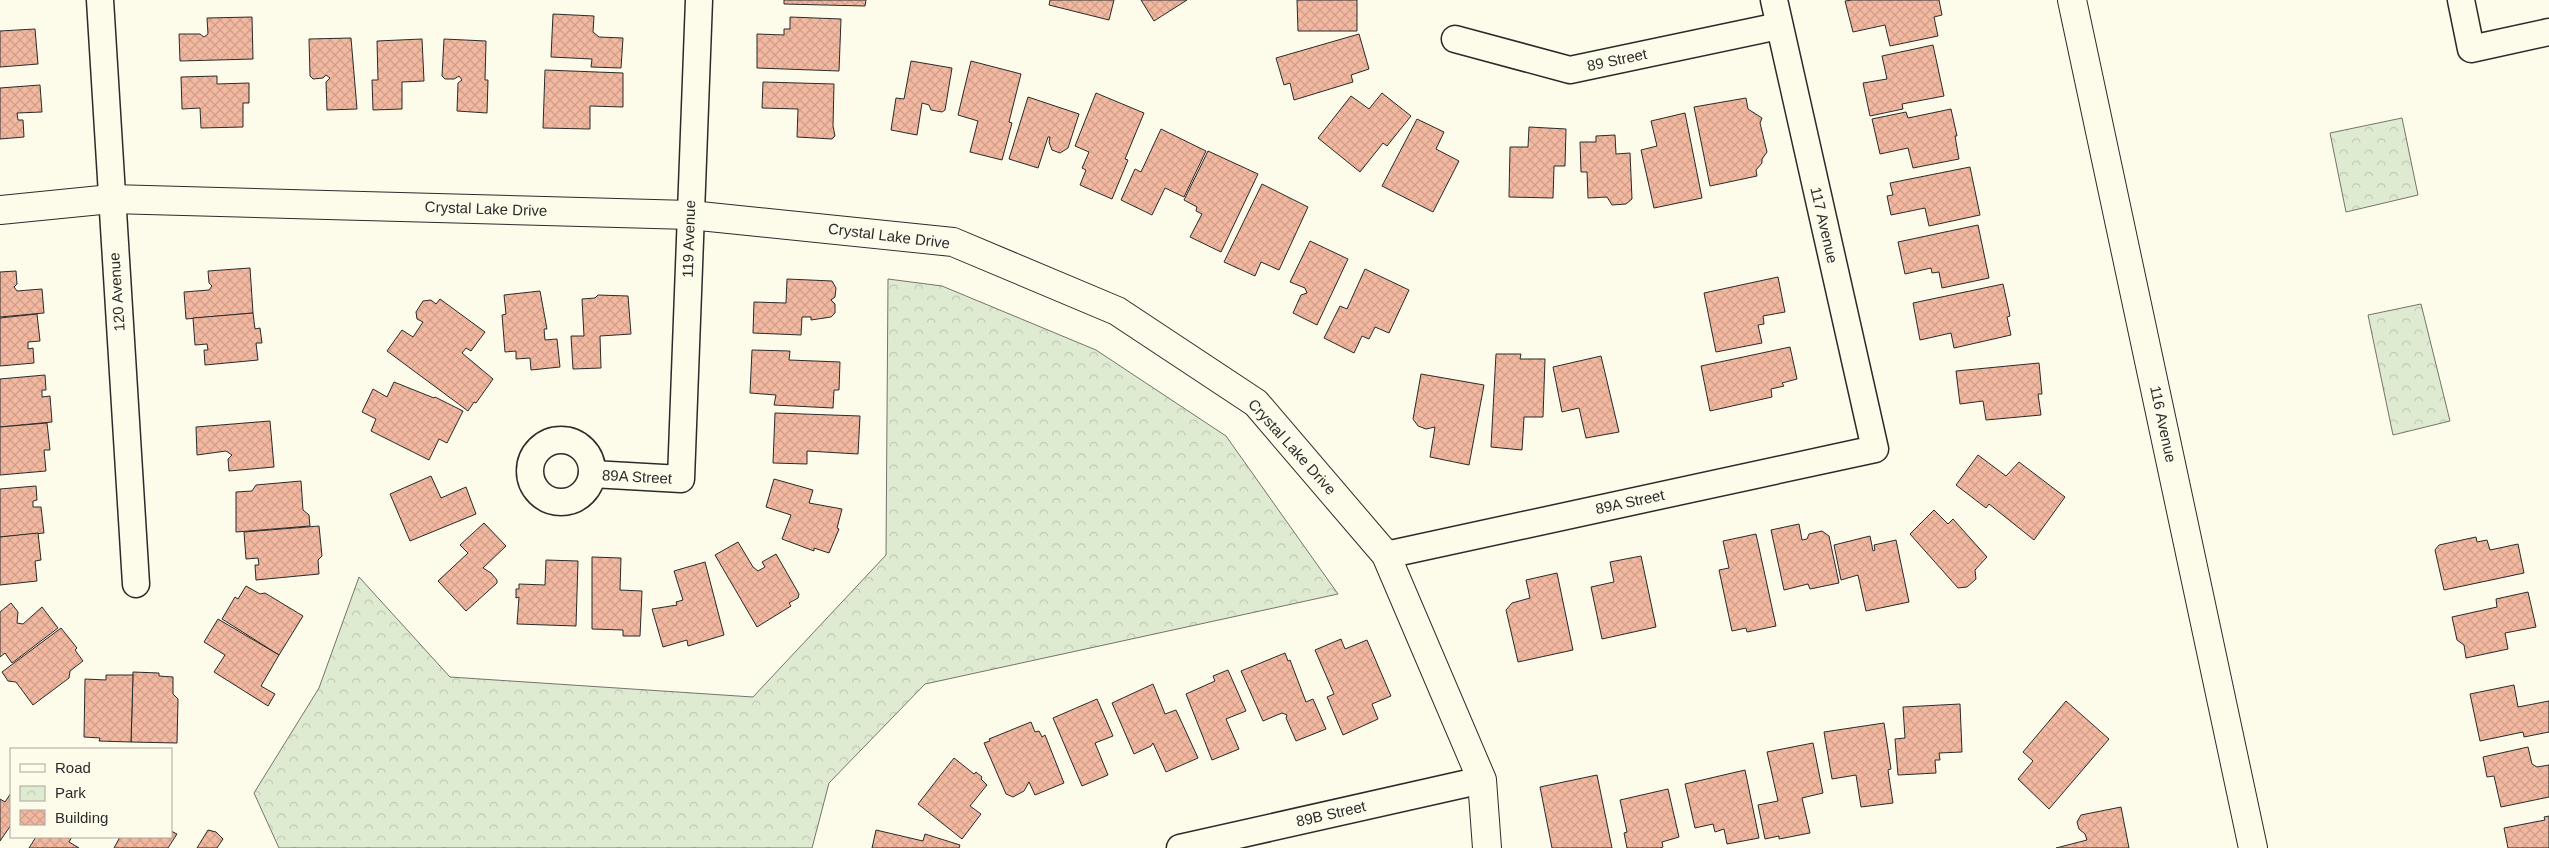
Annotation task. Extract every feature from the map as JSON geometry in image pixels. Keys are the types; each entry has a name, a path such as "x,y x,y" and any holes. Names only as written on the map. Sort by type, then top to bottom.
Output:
{"street":[{"name":"120 Avenue","path":"100,0 136,584"},
{"name":"119 Avenue","path":"682,479 699,0"},
{"name":"117 Avenue","path":"1774,0 1875,449"},
{"name":"116 Avenue","path":"2072,0 2253,848"},
{"path":"2461,0 2471,49 2549,32"},
{"name":"89 Street","path":"1455,39 1570,70 1779,26"},
{"name":"Crystal Lake Drive","path":"0,210 111,199 690,214 953,242 1117,311 1256,403 1386,555 1482,780 1487,848"},
{"name":"89A Street","path":"1386,555 1875,449"},
{"name":"89A Street","path":"592,474 682,479"},
{"name":"89B Street","path":"1180,848 1482,780"}],"green space":[{"path":"2402,118 2418,195 2346,212 2330,133"},
{"path":"888,279 942,286 1096,350 1226,436 1338,594 925,684 829,783 812,848 279,848 254,793 319,688 359,577 450,677 753,697 886,555"},
{"path":"2421,304 2450,421 2393,435 2368,315"}],"building":[{"path":"784,0 866,0 865,6 784,4"},
{"path":"1050,0 1114,0 1109,20 1049,5"},
{"path":"1141,0 1187,0 1154,21"},
{"path":"1297,0 1357,0 1357,31 1298,31"},
{"path":"1939,0 1942,15 1934,17 1938,36 1890,46 1885,25 1853,32 1845,1"},
{"path":"553,14 594,16 593,32 599,37 623,38 621,68 591,67 592,59 551,57"},
{"path":"252,17 253,59 180,61 179,34 200,34 204,37 208,34 207,18"},
{"path":"790,17 841,19 839,71 757,68 757,34 784,35 784,29 790,29"},
{"path":"35,29 38,64 0,67 0,31"},
{"path":"1359,34 1369,69 1351,75 1353,82 1294,100 1290,83 1284,85 1276,58"},
{"path":"351,38 357,109 327,110 326,82 330,78 326,75 323,78 313,79 310,76 309,39"},
{"path":"422,39 424,81 402,82 402,109 373,110 372,80 378,80 377,41"},
{"path":"444,39 486,41 485,80 488,80 487,113 457,111 458,83 462,80 459,76 454,79 445,79 442,76"},
{"path":"1933,45 1944,96 1902,104 1903,109 1870,116 1863,83 1887,79 1882,56"},
{"path":"911,61 952,68 945,110 942,112 931,110 929,105 922,103 917,135 891,130 896,98 904,99"},
{"path":"971,61 1021,74 1009,122 1012,123 1002,160 970,152 978,121 958,115"},
{"path":"545,70 623,73 623,107 590,106 590,129 543,128"},
{"path":"217,76 217,84 249,83 249,103 243,103 243,127 201,128 200,108 182,109 181,77"},
{"path":"763,82 834,84 833,126 835,136 832,139 797,137 798,109 762,108"},
{"path":"40,85 42,112 17,113 18,120 23,120 24,137 0,139 0,88"},
{"path":"1096,93 1144,113 1125,159 1128,160 1112,199 1080,185 1086,170 1082,168 1089,152 1075,146"},
{"path":"1382,93 1411,116 1387,146 1383,143 1360,172 1318,138 1351,96 1369,109"},
{"path":"1028,97 1079,114 1068,148 1060,153 1052,150 1049,142 1050,137 1048,137 1038,168 1009,159"},
{"path":"1746,98 1748,109 1762,118 1760,123 1767,152 1756,170 1757,176 1710,186 1694,107"},
{"path":"1951,109 1957,136 1955,136 1959,159 1913,168 1908,148 1880,154 1872,119 1906,112 1908,118"},
{"path":"1685,113 1702,198 1654,208 1641,150 1657,146 1651,121"},
{"path":"1417,119 1444,132 1436,149 1459,161 1433,212 1382,186"},
{"path":"1529,127 1566,129 1565,166 1554,166 1553,198 1509,197 1510,147 1528,147"},
{"path":"1161,129 1206,151 1184,197 1165,188 1152,215 1121,200 1135,169 1141,172"},
{"path":"1615,135 1616,154 1630,153 1632,199 1626,204 1612,205 1607,197 1588,198 1587,172 1581,172 1580,142 1596,142 1596,136"},
{"path":"1208,151 1258,174 1221,252 1190,237 1202,214 1196,211 1197,207 1184,200"},
{"path":"1970,167 1980,215 1929,226 1925,208 1891,215 1887,196 1893,195 1890,183"},
{"path":"1262,184 1308,207 1279,270 1261,262 1255,276 1224,262"},
{"path":"1978,225 1989,278 1942,288 1939,272 1932,273 1931,268 1905,274 1898,242"},
{"path":"1310,241 1348,259 1317,325 1293,313 1301,295 1307,293 1305,288 1290,282"},
{"path":"250,268 253,313 186,319 184,292 209,290 212,286 209,283 208,271"},
{"path":"1365,269 1409,290 1389,333 1375,327 1369,339 1362,336 1354,353 1324,338 1340,306 1347,309"},
{"path":"16,271 17,284 14,287 17,291 42,289 44,313 0,317 0,272"},
{"path":"1778,277 1785,312 1763,316 1764,324 1758,325 1762,343 1716,352 1704,293"},
{"path":"787,279 832,281 836,288 835,297 831,300 835,304 835,313 831,317 811,320 811,317 802,317 801,335 753,333 754,302 786,303"},
{"path":"2003,284 2010,316 2007,317 2011,335 1954,348 1951,333 1920,340 1913,303"},
{"path":"540,291 547,329 544,329 545,340 557,339 560,367 531,370 530,358 516,359 516,351 505,352 502,315 506,314 504,295"},
{"path":"598,295 628,296 631,334 600,336 601,368 573,369 571,336 584,336 582,299 595,298"},
{"path":"440,299 485,332 471,351 466,348 462,353 493,379 468,411 387,351 402,330 413,337 423,322 417,319 416,312 423,301 431,300 436,304"},
{"path":"253,313 255,329 260,328 262,343 256,343 258,360 205,365 204,350 208,350 207,344 195,345 193,318"},
{"path":"37,314 40,341 28,342 28,349 33,348 34,363 0,366 0,318"},
{"path":"1790,347 1797,379 1782,383 1784,386 1771,389 1772,397 1710,411 1701,366"},
{"path":"752,350 790,351 789,360 840,362 839,390 834,390 833,408 774,405 776,395 750,393"},
{"path":"1496,354 1521,354 1520,359 1545,359 1543,417 1524,417 1522,450 1491,447"},
{"path":"1601,356 1619,432 1586,438 1579,408 1562,412 1553,367"},
{"path":"2039,363 2042,394 2038,394 2041,415 1986,420 1983,401 1960,404 1956,371"},
{"path":"1421,374 1484,385 1469,465 1430,457 1435,427 1426,429 1418,426 1413,419"},
{"path":"45,375 46,390 42,390 42,397 50,396 52,422 0,427 0,379"},
{"path":"394,382 435,397 463,411 447,443 439,439 429,460 371,431 376,419 362,412 373,389 387,397"},
{"path":"775,413 860,416 858,454 807,451 807,464 773,463"},
{"path":"270,421 274,467 229,471 228,459 232,455 226,451 197,455 196,427"},
{"path":"47,423 50,450 44,450 46,471 0,475 0,427"},
{"path":"1978,455 2006,476 2019,462 2065,497 2034,540 1989,504 1986,508 1956,485"},
{"path":"431,476 441,498 466,487 476,514 410,541 390,494"},
{"path":"774,479 813,490 809,503 842,509 837,528 839,529 829,553 814,548 814,551 782,539 791,515 766,507"},
{"path":"301,481 303,510 309,515 310,526 236,532 236,492 252,491 256,485"},
{"path":"36,486 37,500 33,501 33,507 41,507 44,533 0,537 0,489"},
{"path":"1934,510 1948,524 1953,519 1987,557 1975,570 1976,579 1967,587 1958,588 1910,534"},
{"path":"484,523 506,546 483,568 491,573 497,580 497,583 466,611 438,581 468,553 460,545"},
{"path":"1799,524 1802,540 1807,539 1809,534 1822,531 1829,536 1839,583 1810,589 1808,584 1784,590 1771,530"},
{"path":"319,526 322,556 318,560 319,574 256,580 255,565 259,565 258,558 246,559 244,532"},
{"path":"38,533 41,560 35,561 37,581 0,585 0,537"},
{"path":"1756,534 1776,626 1747,632 1746,628 1732,631 1719,570 1729,568 1723,541"},
{"path":"1870,536 1873,551 1875,550 1874,545 1896,540 1909,602 1866,611 1858,575 1841,580 1834,545"},
{"path":"2476,537 2477,542 2487,540 2490,550 2518,544 2524,573 2444,590 2435,550 2439,545"},
{"path":"738,542 753,567 758,571 765,567 762,562 776,554 799,594 798,598 789,603 791,606 757,627 715,555"},
{"path":"1641,556 1656,627 1602,639 1591,587 1614,582 1610,562"},
{"path":"592,557 621,558 620,590 642,591 640,636 623,636 623,630 592,629"},
{"path":"546,560 578,561 576,626 517,624 519,597 516,598 516,589 519,589 519,584 545,585"},
{"path":"705,562 724,635 688,646 687,640 663,647 652,609 677,605 676,602 683,600 674,571"},
{"path":"1557,573 1573,650 1518,662 1506,610 1512,603 1530,598 1526,580"},
{"path":"246,586 260,594 265,593 303,616 279,655 222,619 235,597 238,599"},
{"path":"2528,592 2536,627 2505,633 2508,649 2466,658 2464,645 2457,640 2452,617 2497,607 2496,599"},
{"path":"11,603 18,612 17,623 23,624 42,607 58,628 12,663 5,653 0,657 0,612"},
{"path":"218,619 279,655 261,686 275,694 268,706 214,672 225,655 204,642"},
{"path":"61,628 77,648 75,650 83,661 70,671 69,678 33,705 16,682 8,681 2,672"},
{"path":"1341,639 1345,649 1367,640 1391,696 1372,704 1378,719 1343,735 1327,697 1334,694 1315,650"},
{"path":"1285,653 1288,661 1290,660 1306,702 1313,699 1326,729 1296,741 1286,718 1287,715 1282,713 1263,721 1241,671"},
{"path":"1228,670 1246,711 1226,719 1239,749 1212,760 1186,694 1215,681 1213,676"},
{"path":"133,672 159,673 159,676 173,677 173,694 178,699 177,743 131,742"},
{"path":"106,675 133,675 131,742 99,741 100,738 84,737 85,679 106,680"},
{"path":"1153,684 1165,714 1176,710 1198,758 1166,772 1153,743 1151,746 1134,754 1112,703"},
{"path":"2514,685 2518,707 2549,701 2549,732 2524,737 2523,732 2480,741 2470,694"},
{"path":"1097,699 1113,736 1095,743 1108,775 1082,786 1053,718"},
{"path":"2066,701 2109,739 2049,809 2018,779 2033,761 2023,752"},
{"path":"1960,704 1962,752 1939,753 1940,760 1935,760 1936,773 1898,775 1895,739 1905,738 1903,707"},
{"path":"1031,722 1035,732 1039,731 1042,737 1045,735 1064,783 1035,795 1029,782 1024,791 1013,797 1006,794 984,743 990,741 989,739"},
{"path":"1884,723 1891,769 1888,770 1893,803 1861,807 1856,775 1832,779 1824,732"},
{"path":"1813,743 1823,793 1802,798 1810,833 1779,839 1779,836 1765,839 1758,805 1778,801 1767,752"},
{"path":"2528,747 2532,764 2537,767 2549,765 2549,797 2501,807 2494,776 2487,777 2483,757"},
{"path":"954,758 974,774 976,772 987,785 970,806 981,814 962,839 918,804"},
{"path":"1745,770 1759,838 1727,844 1724,829 1715,832 1713,824 1695,828 1685,784"},
{"path":"1597,775 1612,848 1552,848 1540,787"},
{"path":"1668,789 1679,837 1662,842 1663,847 1660,848 1627,848 1624,833 1627,832 1620,800"},
{"path":"10,794 10,826 0,841 0,799 5,802"},
{"path":"2121,807 2129,848 2056,848 2087,840 2085,834 2079,829 2077,822 2081,815"},
{"path":"2549,816 2549,848 2508,848 2504,828 2545,820 2544,817"},
{"path":"208,830 216,832 223,839 217,848 197,848"},
{"path":"876,830 923,841 925,834 960,845 959,848 872,848"},
{"path":"172,832 177,834 168,848 114,848 119,838 172,838"},
{"path":"35,838 71,838 69,842 79,848 29,848"}]}
